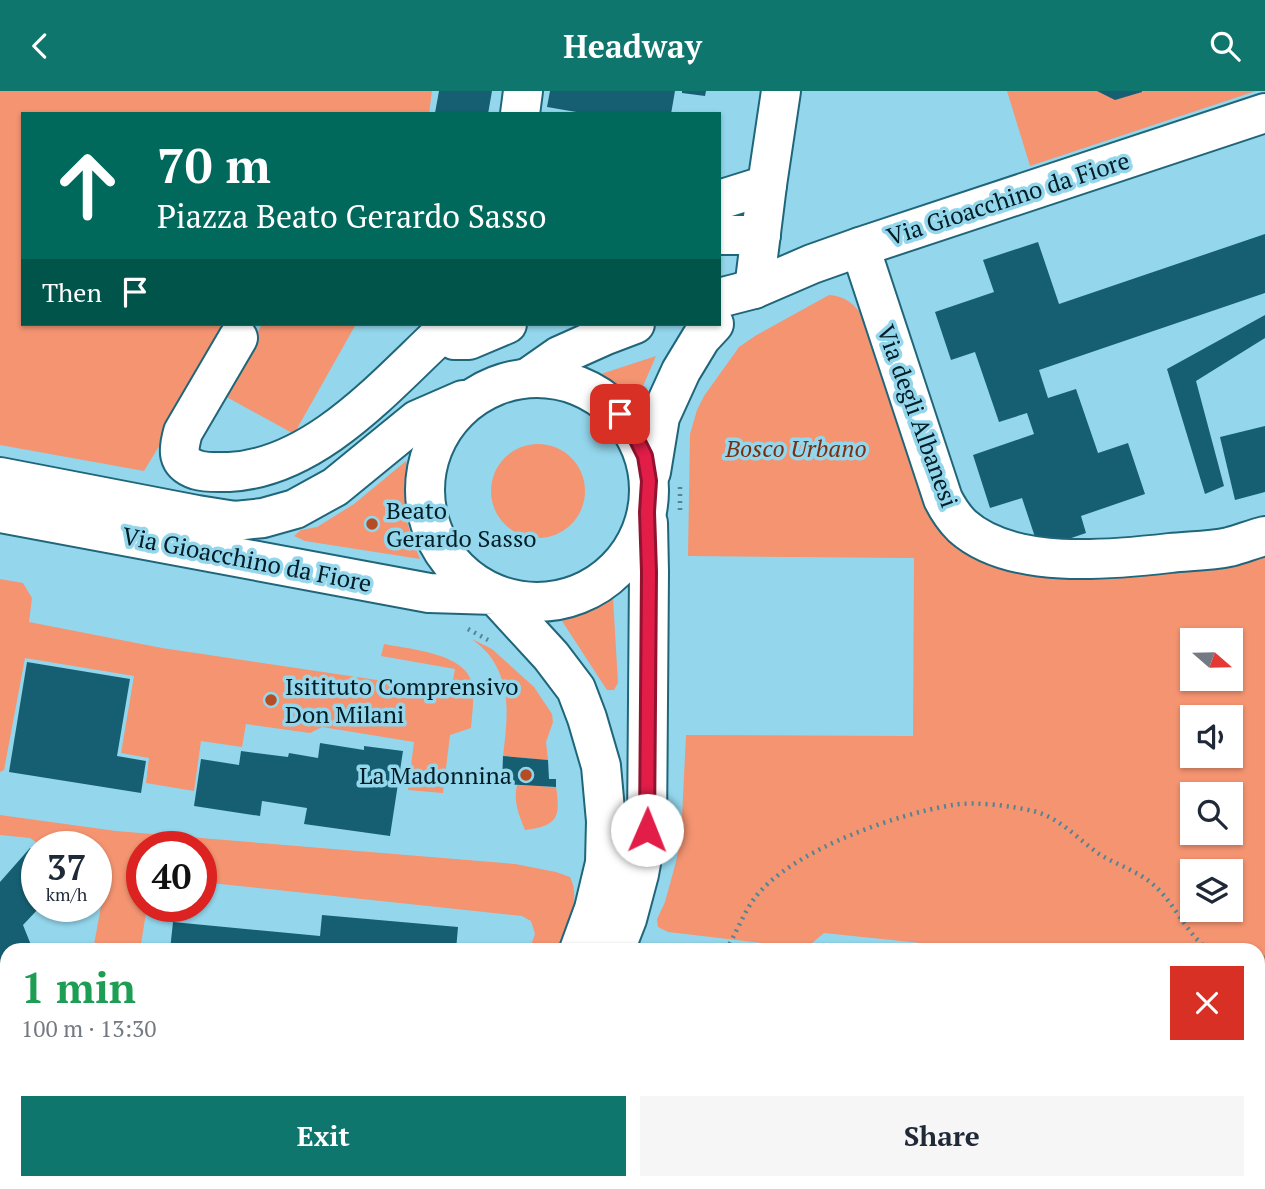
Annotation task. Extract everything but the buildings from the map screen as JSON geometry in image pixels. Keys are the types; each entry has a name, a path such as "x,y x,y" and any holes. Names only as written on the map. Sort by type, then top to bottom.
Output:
{"street":[{"path":"520,112 523,91"},
{"path":"737,294 761,235 780,91"},
{"name":"Via Gioacchino da Fiore","path":"721,315 737,294 812,264 1265,113"},
{"path":"721,199 767,185"},
{"path":"721,235 761,235"},
{"name":"Via degli Albanesi","path":"860,247 943,499 962,526 989,542 1021,554 1098,559 1227,547 1265,535"},
{"path":"238,338 183,432 179,446 180,458 198,470 244,471 285,459 319,441 361,409 442,328 454,340 469,340 502,326"},
{"path":"618,943 639,874 647,830 649,572 664,499 660,417 681,371 701,338 712,326"},
{"path":"529,377 559,356 612,327"},
{"path":"529,377 579,385 601,397 620,414 634,434 664,499 627,557 611,576 590,590 567,599 543,603 518,602 495,595 458,572 444,556 434,537 424,495 431,452 440,432 461,408 487,389 529,377"},
{"name":"Via Gioacchino da Fiore","path":"0,477 197,515 235,520 262,518 295,509 335,487 417,420 487,389"},
{"name":"Via Gioacchino da Fiore","path":"0,513 429,593 495,595"},
{"path":"495,595 551,656 576,688 601,766 606,821 605,863 594,909 582,943"}],"path":[{"path":"465,628 499,646"},
{"path":"730,943 754,898 778,876 806,857 849,836 911,815 956,804 1001,805 1035,811 1061,824 1100,854 1147,879 1162,891 1199,943"}],"green space":[{"path":"0,91 432,91 429,112 21,112 21,326 232,326 144,471 0,445"},
{"path":"1007,91 1256,91 1030,166"},
{"name":"Bosco Urbano","path":"829,295 840,297 850,302 864,318 927,505 1042,572 1172,573 1265,547 1265,943 920,943 824,933 812,943 763,943 668,932 658,927 657,919 665,902 677,858 686,735 913,736 914,558 688,556 690,434 704,396 739,347"},
{"path":"261,326 355,326 294,434 223,395"},
{"path":"656,356 637,400 601,374"},
{"path":"538,444 556,447 571,458 582,473 585,491 582,509 571,524 556,535 538,538 520,535 505,524 494,509 491,491 494,473 505,458 520,447"},
{"path":"406,461 406,516 420,559 305,541 294,536 301,530 317,527 354,504"},
{"path":"0,579 23,583 32,598 29,622 162,648 451,691 455,669 381,656 384,644 435,654 459,665 472,683 471,728 450,735 443,793 408,790 414,742 322,727 310,733 246,724 242,747 201,741 194,791 146,783 149,758 121,753 134,676 25,658 4,770 0,772"},
{"path":"613,598 618,683 614,690 607,690 562,621"},
{"path":"472,639 492,649 534,687 552,714 553,722 546,742 548,760 503,756 507,718 503,682 490,656"},
{"path":"517,785 556,787 557,813 550,823 525,830 516,803"},
{"path":"0,815 126,832 126,922 145,922 141,943 94,943 98,922 112,922 112,831 21,831 21,837 0,835"},
{"path":"217,839 515,864 570,877 574,905 561,943 532,943 535,934 531,921 522,916 217,884"}],"place":[{"name":"Beato Gerardo Sasso","path":"372,524"},
{"name":"Isitituto Comprensivo Don Milani","path":"271,700"},
{"name":"La Madonnina","path":"526,775"}],"route":[{"path":"620,414 645,456 649,481 647,830"}]}
